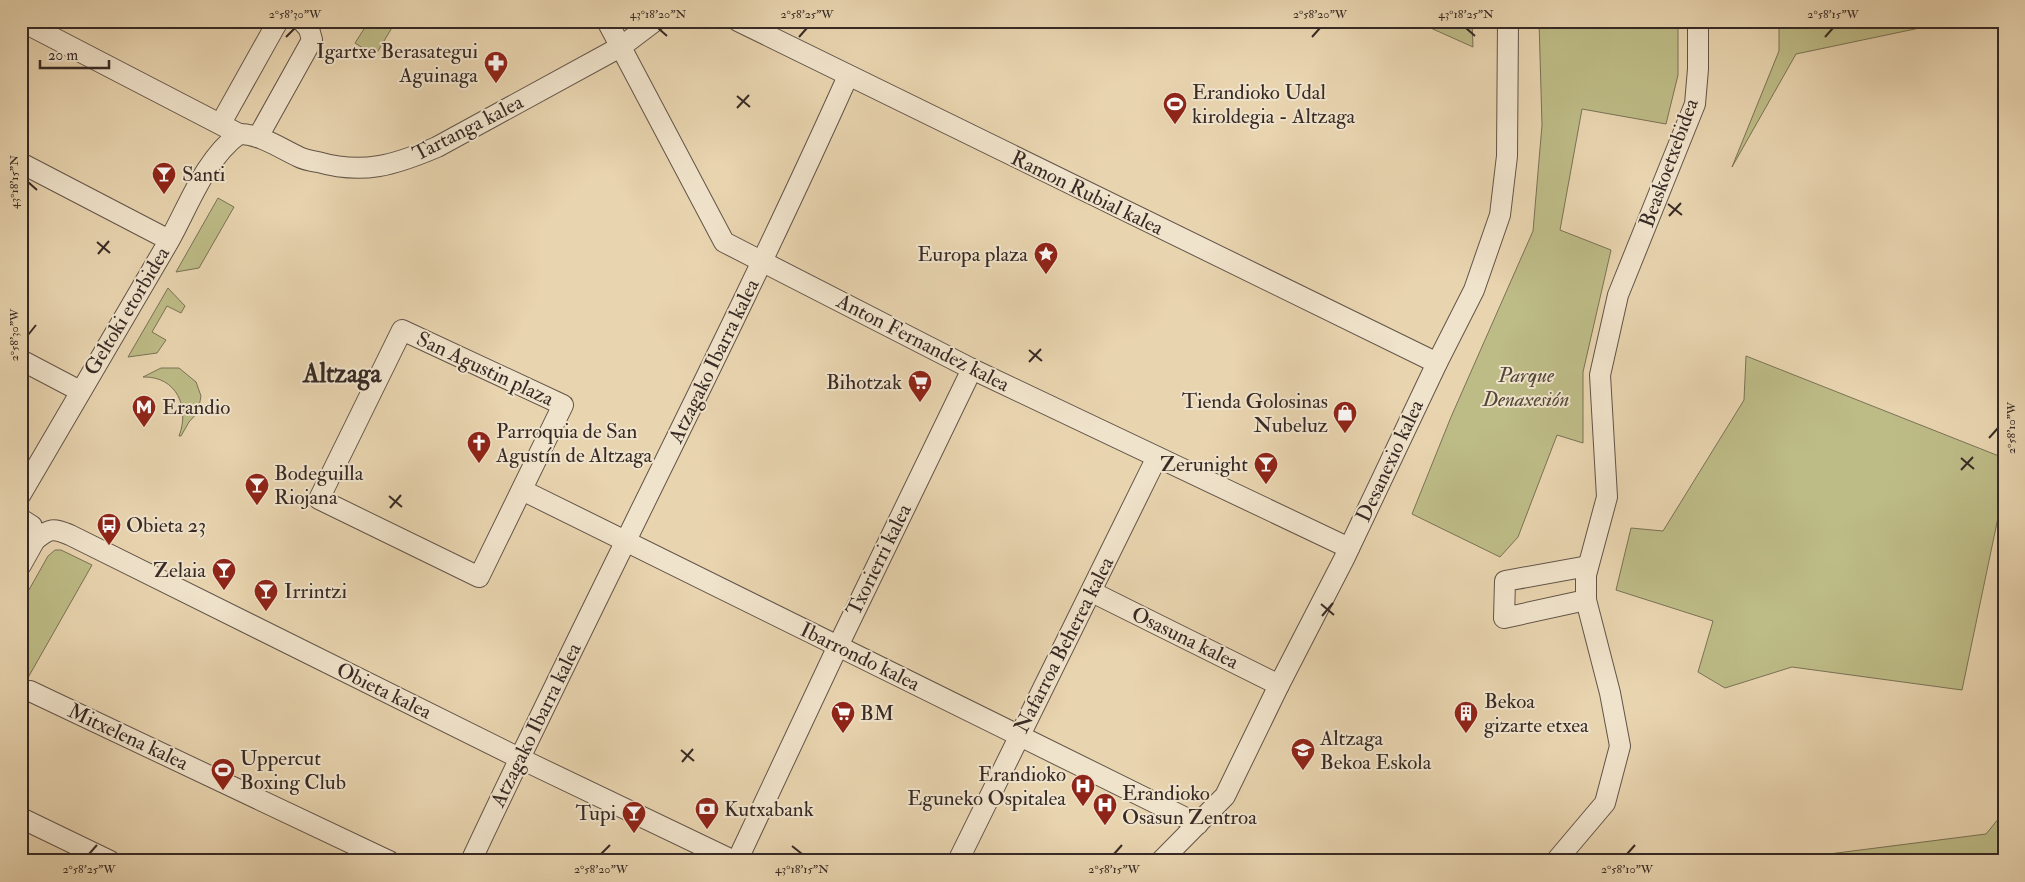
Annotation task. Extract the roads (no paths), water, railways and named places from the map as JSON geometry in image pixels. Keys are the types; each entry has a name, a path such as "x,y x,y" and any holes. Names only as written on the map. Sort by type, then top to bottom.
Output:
{"street":[{"path":"221,124 278,21"},
{"name":"Geltoki etorbidea","path":"21,494 169,240 208,169 221,150 249,136 312,40 309,29 302,21"},
{"name":"Anton Fernandez kalea","path":"607,21 622,46 724,242 972,369 1349,548"},
{"name":"Tartanga kalea","path":"21,22 221,124 302,159 353,169 373,167 409,159 437,147 622,46 654,21"},
{"name":"Ramon Rubial kalea","path":"738,21 1436,363"},
{"name":"Desanexio kalea","path":"1162,861 1225,796 1349,548 1436,363 1474,290 1500,215 1507,156 1508,21"},
{"name":"Beaskoetxebidea","path":"1556,861 1605,803 1620,746 1610,693 1586,600 1586,575 1607,497 1600,375 1618,295 1695,104 1698,69 1698,21"},
{"name":"Atzagako Ibarra kalea","path":"471,861 519,758 627,541 762,262 848,76"},
{"path":"21,162 169,240"},
{"name":"San Agustin plaza","path":"402,330 563,405 522,490 479,577 319,499 402,330"},
{"path":"21,360 80,390"},
{"name":"Txorierri kalea","path":"736,861 972,369"},
{"name":"Nafarroa Beherea kalea","path":"958,861 1092,592 1157,456"},
{"name":"Ibarrondo kalea","path":"522,490 1198,824"},
{"path":"21,565 30,528"},
{"name":"Obieta kalea","path":"30,528 57,530 70,536 519,758 736,861"},
{"path":"1586,600 1504,618 1505,581 1588,566"},
{"name":"Osasuna kalea","path":"1092,592 1279,685"},
{"name":"Mitxelena kalea","path":"30,691 389,861"},
{"path":"21,818 110,861"}],"place":[{"name":"Igartxe Berasategui Aguinaga","path":"496,84"},
{"name":"Erandioko Udal kiroldegia - Altzaga","path":"1175,125"},
{"name":"Santi","path":"164,195"},
{"name":"Europa plaza","path":"1046,275"},
{"name":"Bihotzak","path":"920,403"},
{"name":"Erandio","path":"144,428"},
{"name":"Tienda Golosinas Nubeluz","path":"1345,434"},
{"name":"Parroquia de San Agustín de Altzaga","path":"479,464"},
{"name":"Zerunight","path":"1266,485"},
{"name":"Bodeguilla Riojana","path":"257,506"},
{"name":"Obieta 23","path":"109,546"},
{"name":"Zelaia","path":"224,591"},
{"name":"Irrintzi","path":"266,612"},
{"name":"BM","path":"843,734"},
{"name":"Bekoa gizarte etxea","path":"1466,734"},
{"name":"Altzaga Bekoa Eskola","path":"1303,771"},
{"name":"Uppercut Boxing Club","path":"223,791"},
{"name":"Erandioko Eguneko Ospitalea","path":"1083,807"},
{"name":"Erandioko Osasun Zentroa","path":"1105,826"},
{"name":"Kutxabank","path":"707,830"},
{"name":"Tupi","path":"634,834"}],"district":[{"name":"Altzaga","path":"342,374"}],"park label":[{"name":"Parque Denaxesión","path":"1526,387"}]}
